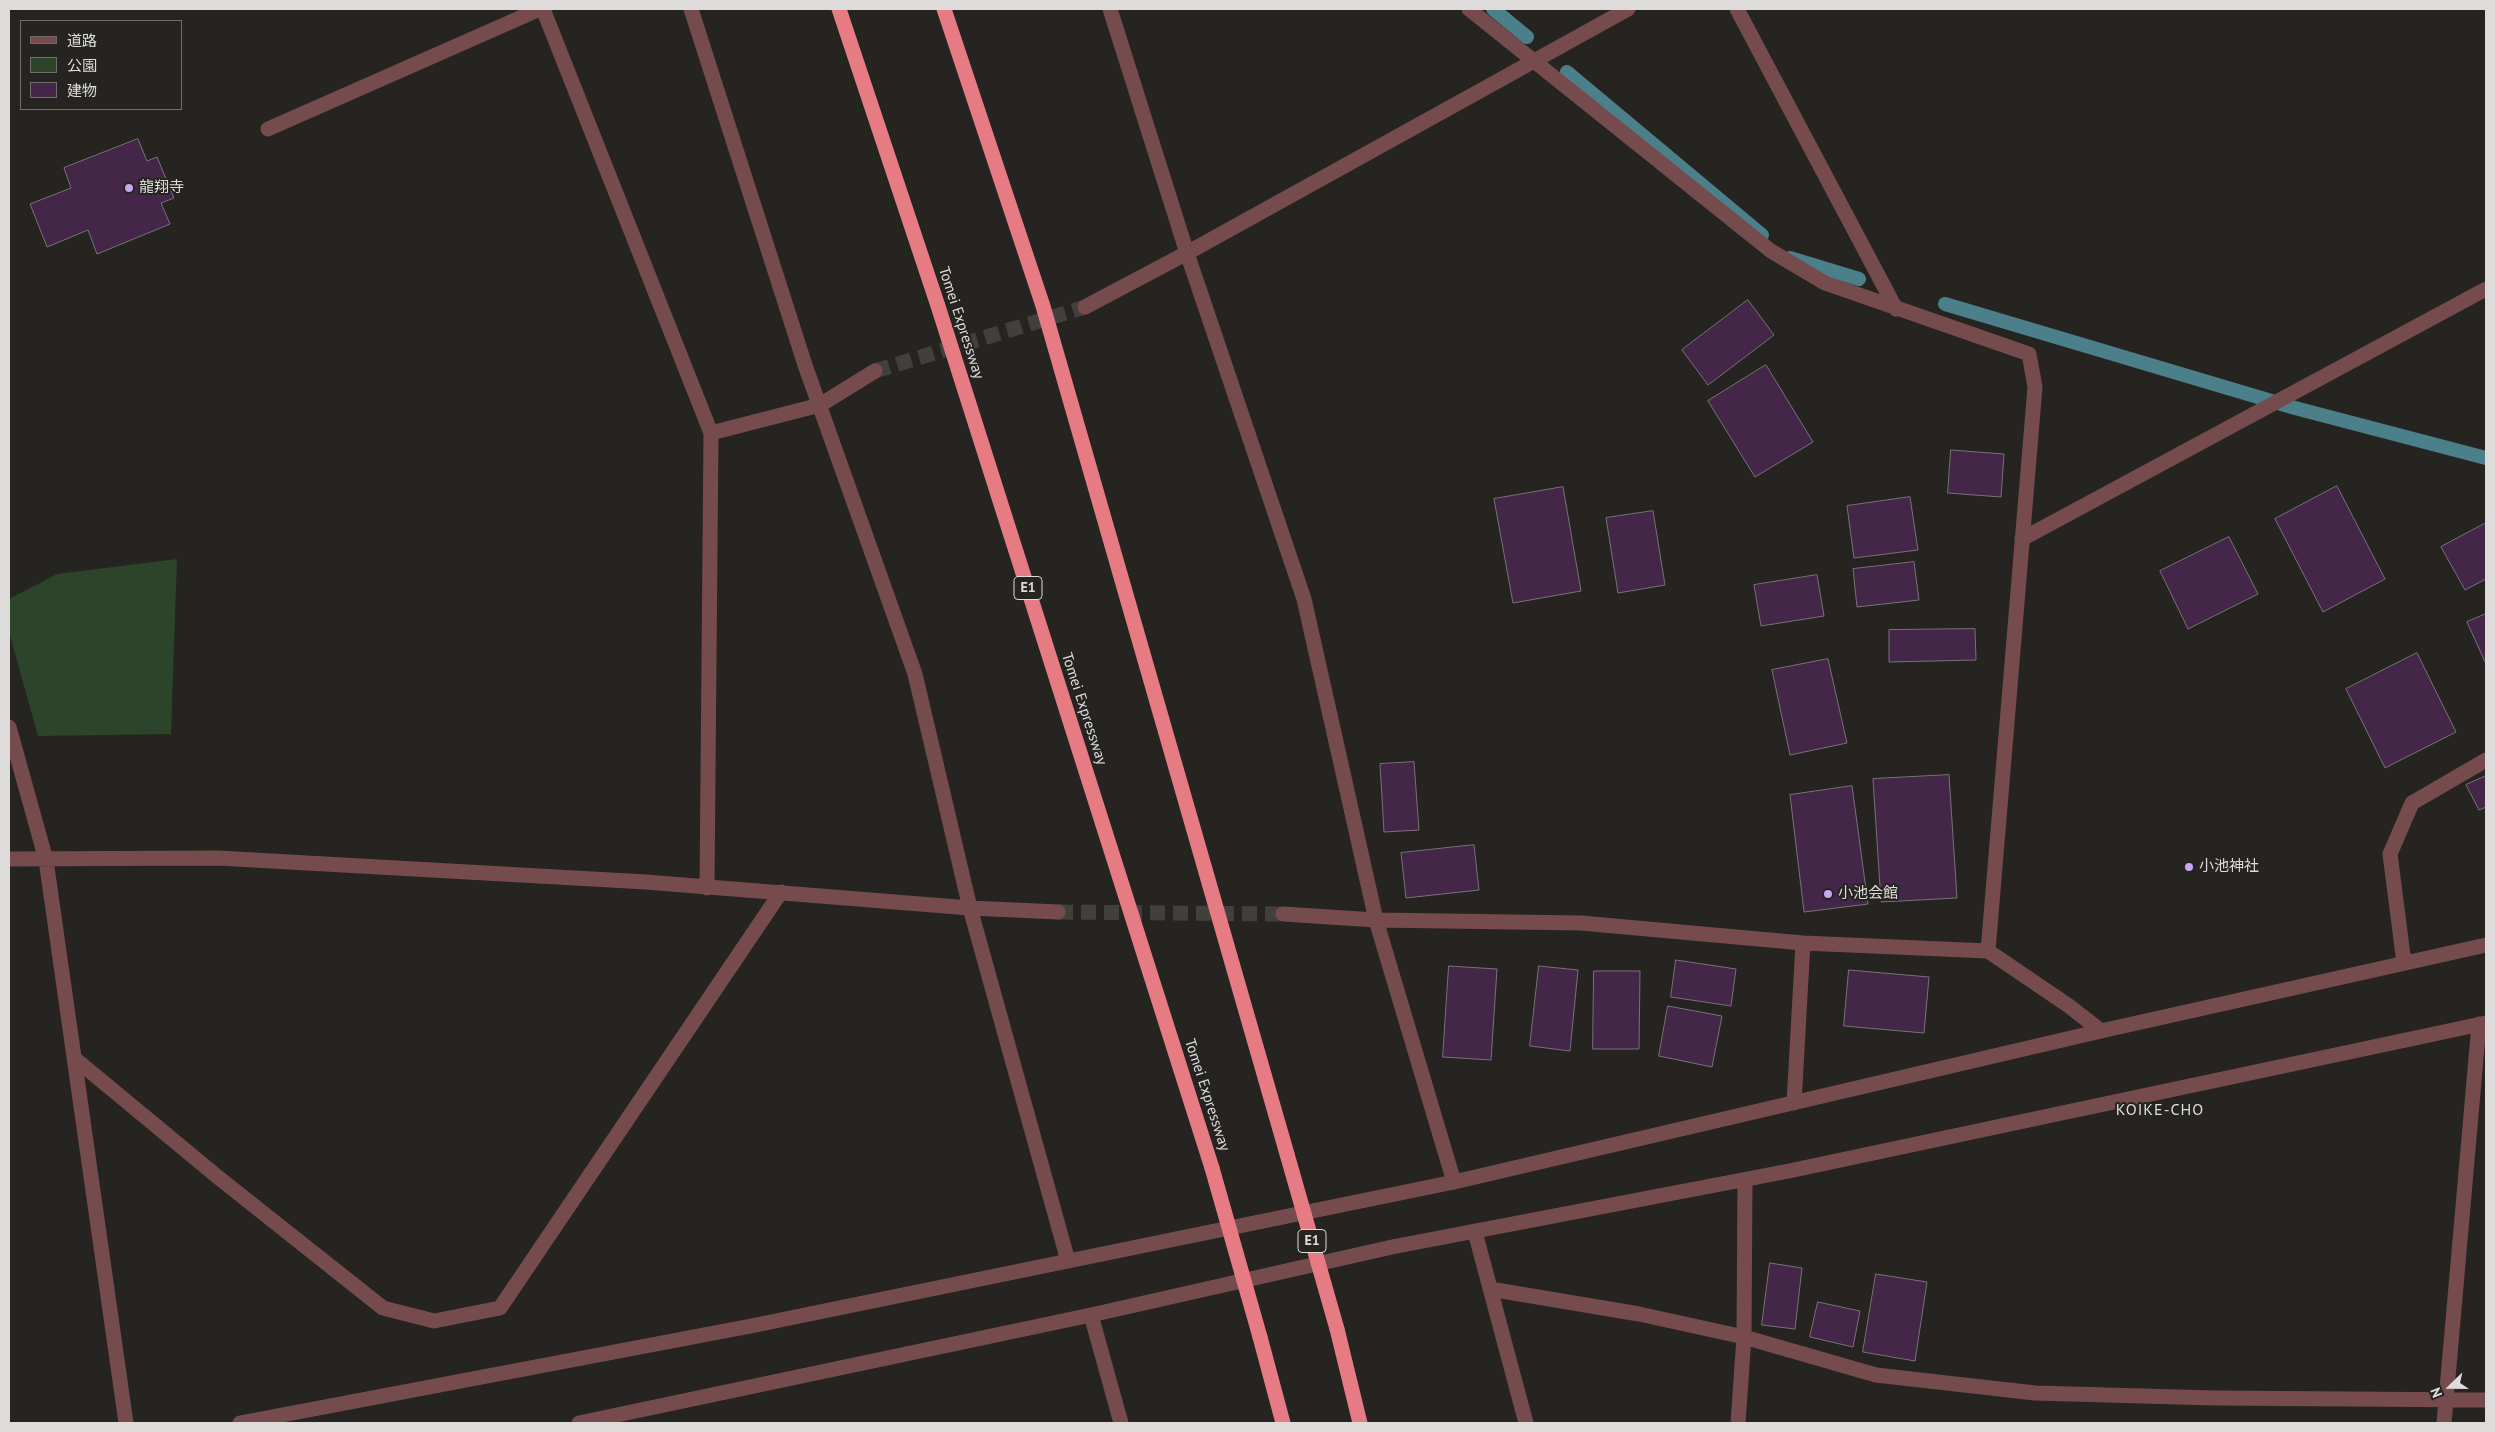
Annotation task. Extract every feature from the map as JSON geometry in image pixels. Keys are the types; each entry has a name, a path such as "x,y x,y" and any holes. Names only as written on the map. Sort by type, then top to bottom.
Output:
{"highway":[{"name":"Tomei Expressway","path":"839,9 944,325 1212,1168 1283,1423"},
{"name":"E1","path":"944,9 1043,306 1337,1329 1360,1423"}],"street":[{"path":"268,128 541,9 711,433 706,888"},
{"path":"691,9 805,365 915,674 970,908 1068,1261"},
{"path":"1110,9 1187,253 1304,599 1376,920 1454,1182"},
{"path":"1469,9 1771,251 1825,283 2029,354 2035,387 1988,951"},
{"path":"1085,307 1187,253 1628,9"},
{"path":"1737,9 1896,309"},
{"path":"2022,539 2486,290"},
{"path":"711,433 820,405 875,370"},
{"path":"9,727 46,860 126,1423"},
{"path":"2404,963 2390,854 2412,803 2486,760"},
{"path":"9,859 218,858 782,892 970,908 1058,912"},
{"path":"74,1058 219,1178 383,1308 434,1321 500,1308 782,892"},
{"path":"1283,914 1376,920 1581,923 1803,942 1988,951 2069,1006 2101,1031"},
{"path":"1794,1103 1803,942"},
{"path":"240,1423 751,1326 1454,1182 2101,1031 2486,945"},
{"path":"579,1423 1091,1315 1392,1247 1745,1180 2483,1024 2444,1423"},
{"path":"1738,1423 1744,1337 1745,1180"},
{"path":"1475,1232 1526,1423"},
{"path":"1490,1290 1639,1314 1744,1337 1876,1375 2036,1393 2215,1398 2486,1400"},
{"path":"1091,1315 1121,1423"}],"green space":[{"path":"177,559 171,734 38,736 9,632 9,599 57,574"}],"building":[{"path":"138,139 147,161 157,157 174,198 161,203 170,224 97,254 88,230 47,247 30,204 71,188 64,168"},
{"path":"1748,300 1774,335 1708,385 1682,350"},
{"path":"1766,365 1813,442 1755,477 1708,401"},
{"path":"1951,450 2004,454 2001,497 1948,493"},
{"path":"2337,486 2385,579 2323,612 2275,519"},
{"path":"1563,487 1581,591 1513,603 1494,499"},
{"path":"1910,497 1918,550 1854,558 1847,506"},
{"path":"1653,511 1665,585 1618,593 1606,518"},
{"path":"2486,523 2486,579 2465,590 2441,547"},
{"path":"2229,537 2258,594 2188,629 2160,571"},
{"path":"1914,562 1919,600 1857,607 1853,569"},
{"path":"1817,575 1824,616 1761,626 1754,585"},
{"path":"2486,614 2486,664 2467,622"},
{"path":"1975,629 1976,660 1889,662 1889,630"},
{"path":"2417,653 2456,732 2385,768 2346,689"},
{"path":"1828,659 1847,743 1790,755 1772,670"},
{"path":"1414,762 1419,830 1384,832 1380,764"},
{"path":"1949,775 1957,898 1881,902 1873,779"},
{"path":"2486,776 2486,807 2479,810 2466,785"},
{"path":"1852,786 1868,904 1804,912 1790,795"},
{"path":"1474,845 1479,890 1406,898 1401,853"},
{"path":"1676,960 1736,969 1731,1006 1671,997"},
{"path":"1449,966 1497,969 1491,1060 1443,1057"},
{"path":"1539,966 1578,970 1570,1051 1530,1046"},
{"path":"1849,970 1929,977 1924,1033 1844,1026"},
{"path":"1594,971 1640,971 1639,1049 1593,1049"},
{"path":"1668,1006 1722,1016 1712,1067 1659,1056"},
{"path":"1770,1263 1802,1268 1795,1329 1762,1325"},
{"path":"1876,1274 1927,1282 1915,1361 1863,1352"},
{"path":"1818,1302 1860,1311 1853,1347 1810,1337"}],"waterway":[{"path":"1493,9 1527,37"},
{"path":"1567,72 1762,235"},
{"path":"1790,258 1859,279"},
{"path":"1945,304 2295,408 2486,458"}],"tunnel":[{"path":"875,371 1085,307"},
{"path":"1058,912 1283,914"}],"place":[{"name":"龍翔寺","path":"129,188"},
{"name":"小池神社","path":"2189,867"},
{"name":"小池会館","path":"1828,894"}],"district":[{"name":"KOIKE-CHO","path":"2160,1110"}]}
